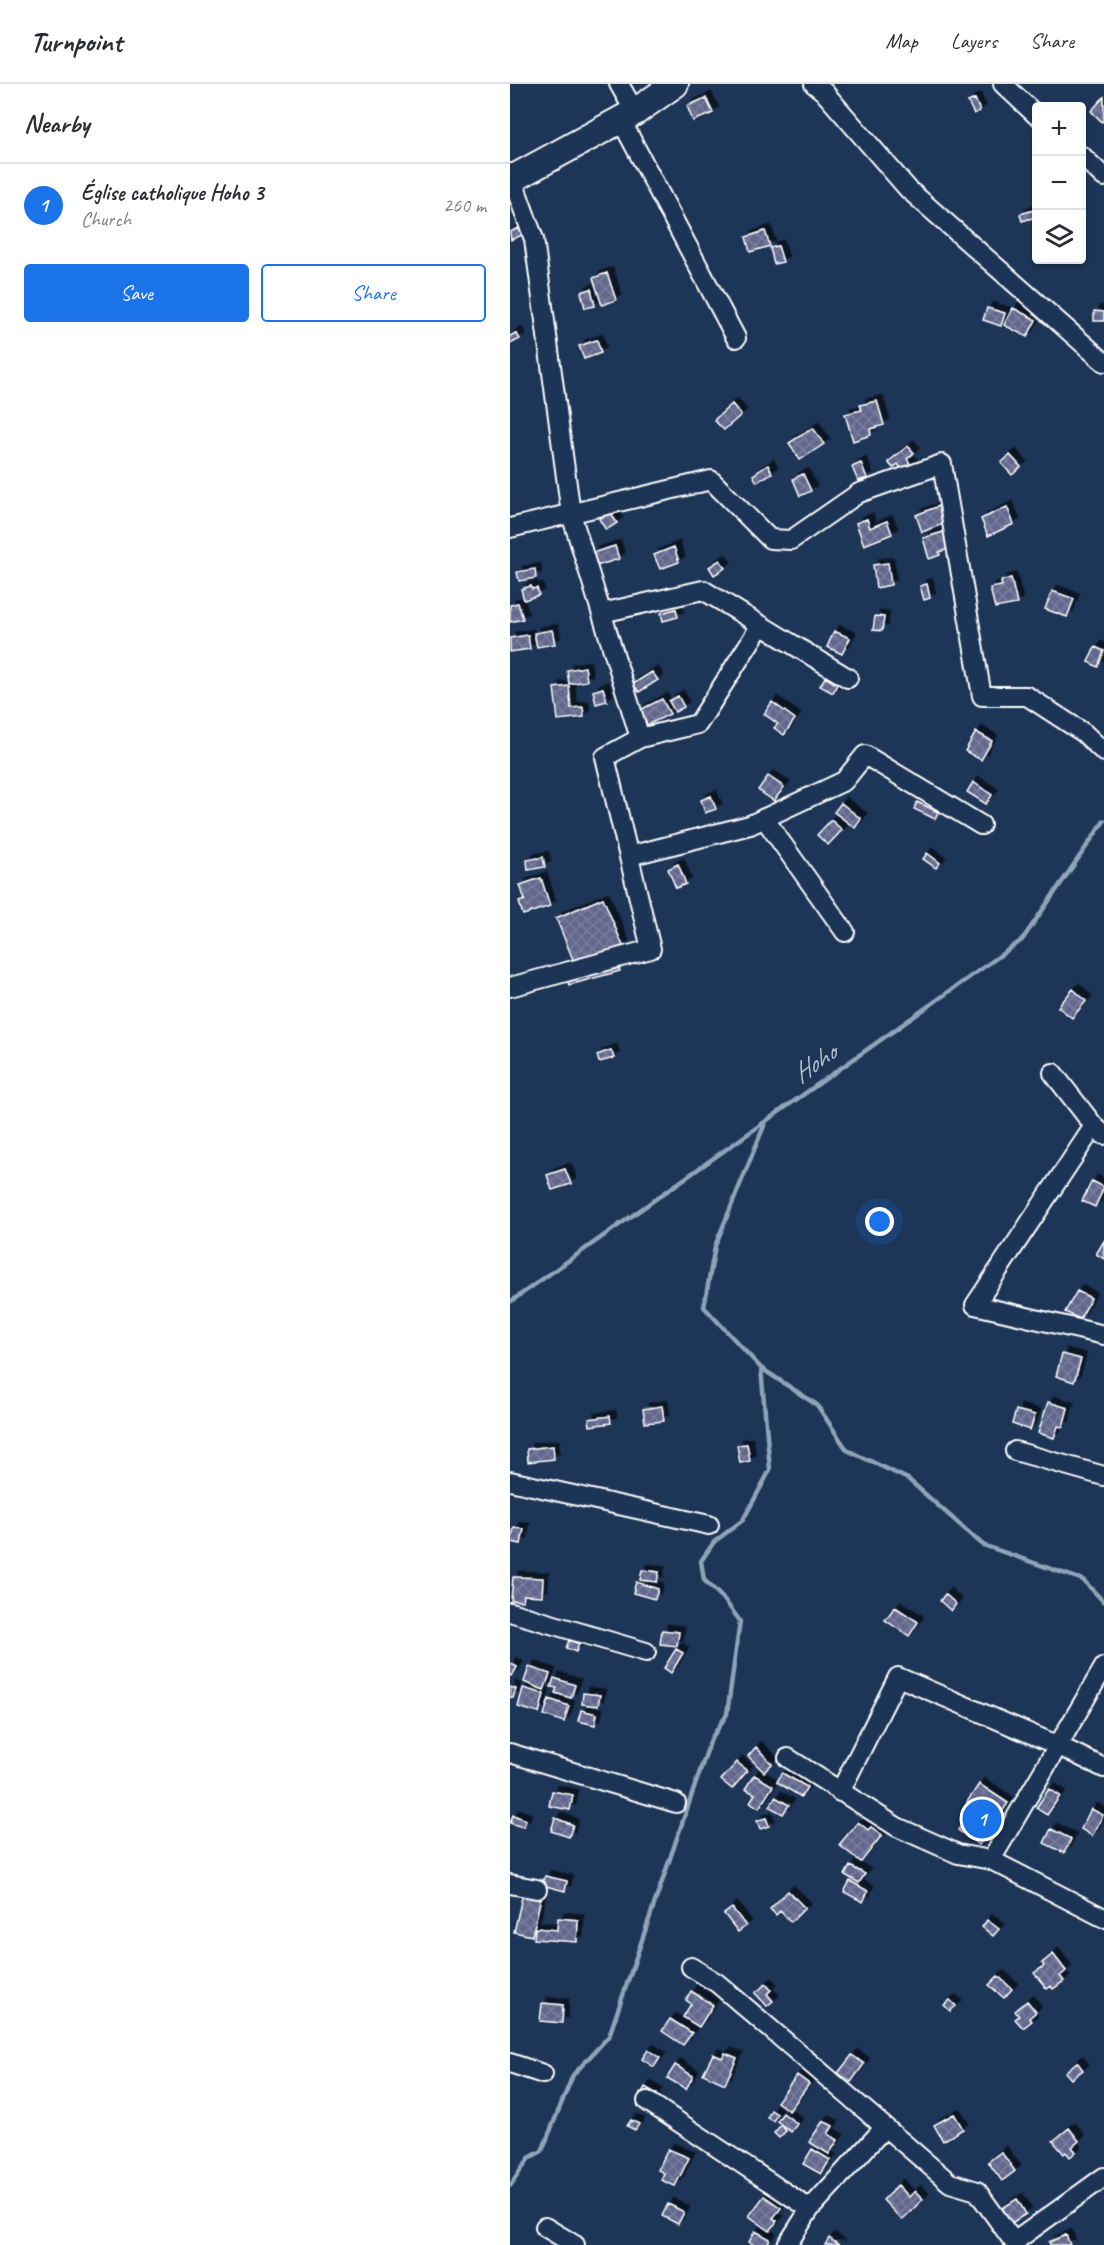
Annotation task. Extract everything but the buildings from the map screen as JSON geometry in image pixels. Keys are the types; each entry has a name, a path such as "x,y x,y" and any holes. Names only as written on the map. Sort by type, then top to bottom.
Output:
{"street":[{"path":"619,84 628,116 736,338"},
{"path":"640,738 571,514 534,239 511,177 628,116 675,84"},
{"path":"814,84 824,92 908,189 1104,362"},
{"path":"1003,84 1032,111"},
{"path":"1086,160 1104,177"},
{"path":"510,528 711,480 770,539 792,540 859,493 942,464 982,696 1027,696 1084,733 1104,752"},
{"path":"602,613 703,590 848,678"},
{"path":"510,987 651,949 605,757 640,738 698,724 761,625"},
{"path":"628,856 750,825 844,781 865,755 981,825"},
{"path":"764,819 845,932"},
{"path":"1053,1073 1099,1131 975,1305 1104,1335"},
{"path":"1015,1451 1104,1476"},
{"path":"510,1481 709,1525"},
{"path":"510,1612 646,1652"},
{"path":"991,1860 1104,1668"},
{"path":"840,1792 898,1677 1059,1746 1104,1768"},
{"path":"510,1753 676,1803"},
{"path":"788,1758 897,1827 958,1854 991,1860 1104,1918"},
{"path":"510,1884 537,1889"},
{"path":"692,1967 717,1983 950,2183 977,2192 1015,2244 1104,2177"},
{"path":"510,2063 543,2074"},
{"path":"647,2101 810,2209"},
{"path":"787,2245 810,2209 885,2127"},
{"path":"545,2227 575,2245"}],"waterway":[{"name":"Hoho","path":"510,1302 1022,940 1104,821"},
{"path":"766,1121 715,1246 704,1307 761,1368 817,1405 847,1450 908,1479 983,1545 1083,1580 1104,1602"},
{"path":"510,2186 529,2158 542,2151 573,2075 609,2036 711,1739 727,1714 740,1621 723,1598 704,1580 701,1561 714,1542 743,1520 770,1470 761,1368"}],"place":[{"name":"Église catholique Hoho 3","path":"982,1819"}]}
